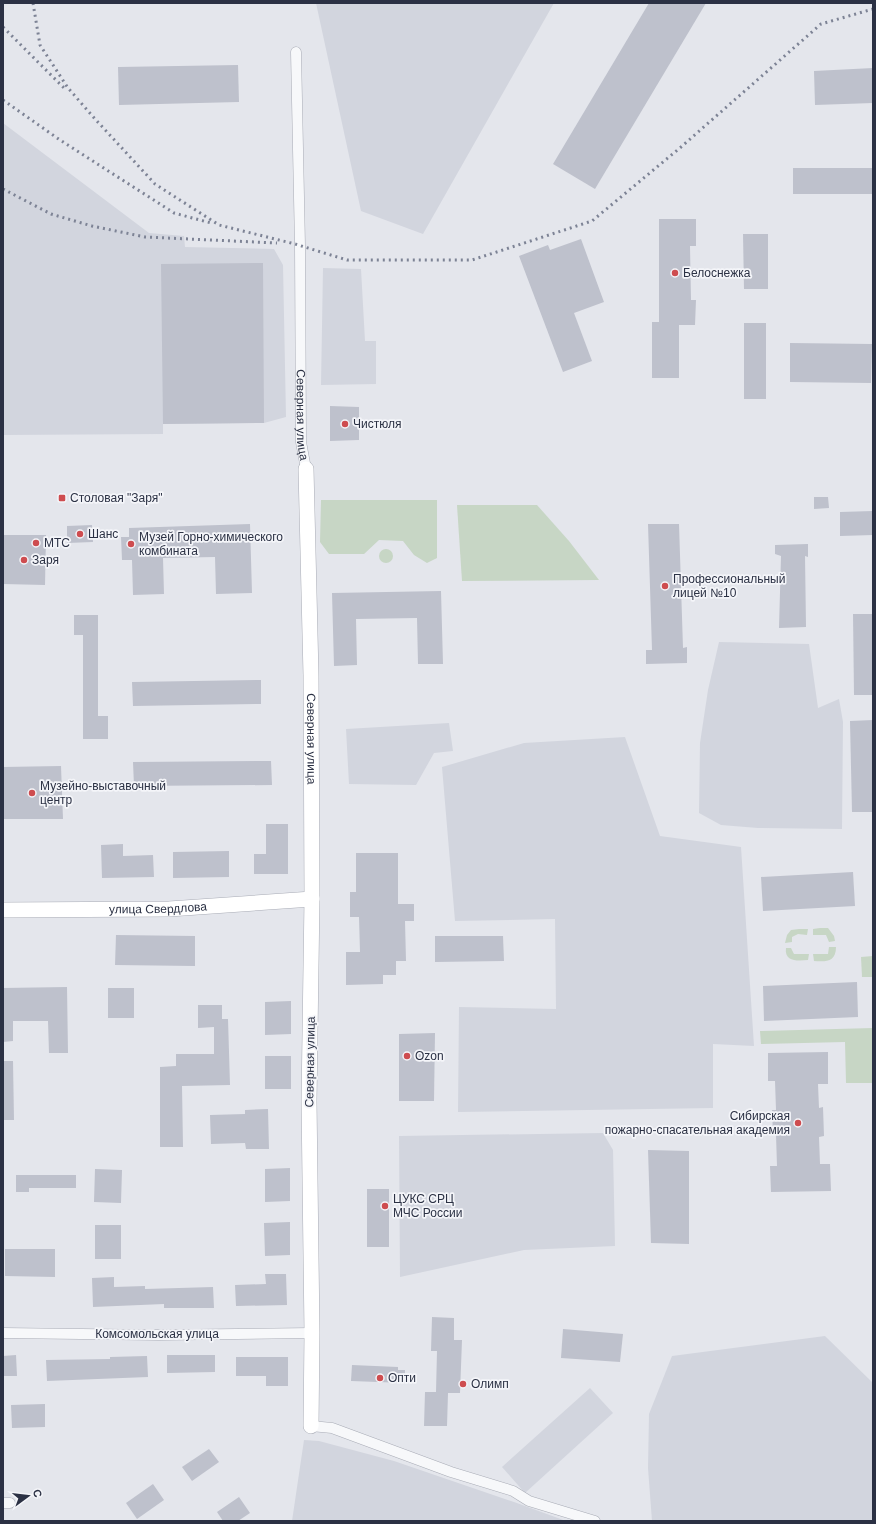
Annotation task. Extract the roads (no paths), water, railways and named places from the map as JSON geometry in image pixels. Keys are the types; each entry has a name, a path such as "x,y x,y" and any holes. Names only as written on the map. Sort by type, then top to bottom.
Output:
{"street":[{"name":"Северная улица","path":"296,52 300,246 301,442 306,469 310,592 312,900 309,1101 312,1333 311,1426"},
{"name":"улица Свердлова","path":"3,910 169,909 312,900"},
{"name":"Комсомольская улица","path":"3,1333 159,1335 312,1333"},
{"path":"311,1426 332,1428 451,1472 513,1491 529,1501 595,1521"}],"railway":[{"path":"33,3 40,45 68,88 155,184 219,225 295,244 347,260 472,260 592,221 681,147 821,24 873,9"},
{"path":"3,27 65,89"},
{"path":"3,100 60,140 174,213 211,223"},
{"path":"3,189 51,214 92,226 145,237 277,243"}],"place":[{"name":"Белоснежка","path":"675,273"},
{"name":"Чистюля","path":"345,424"},
{"name":"Столовая \"Заря\"","path":"62,498"},
{"name":"Шанс","path":"80,534"},
{"name":"МТС","path":"36,543"},
{"name":"Музей Горно-химического комбината","path":"131,544"},
{"name":"Заря","path":"24,560"},
{"name":"Профессиональный лицей №10","path":"665,586"},
{"name":"Музейно-выставочный центр","path":"32,793"},
{"name":"Ozon","path":"407,1056"},
{"name":"Сибирская пожарно-спасательная академия","path":"798,1123"},
{"name":"ЦУКС СРЦ МЧС России","path":"385,1206"},
{"name":"Опти","path":"380,1378"},
{"name":"Олимп","path":"463,1384"}]}
